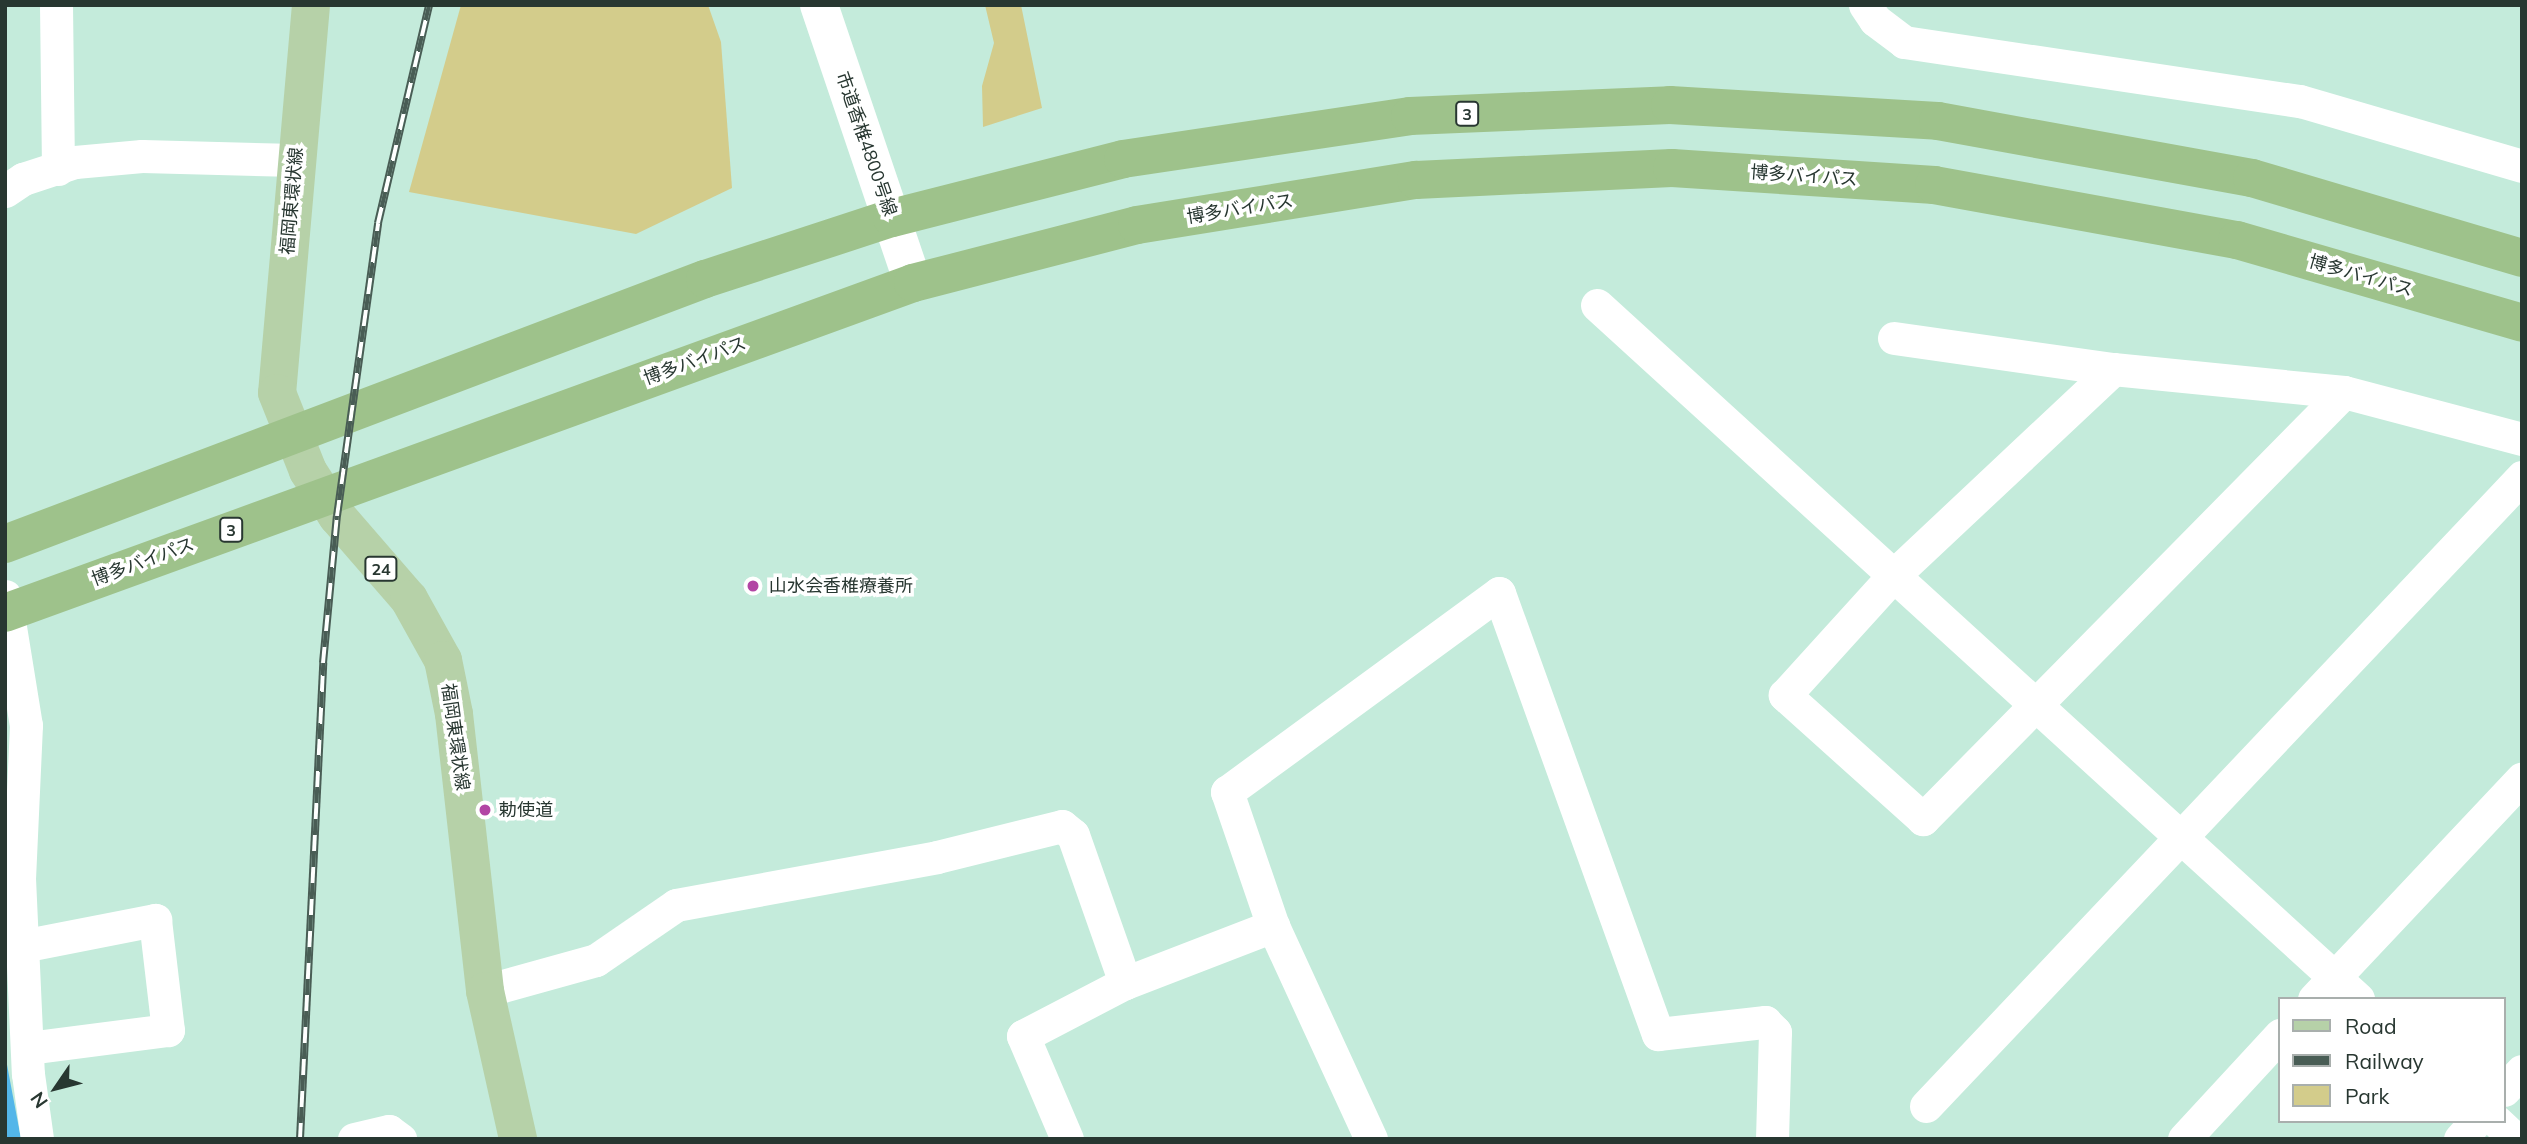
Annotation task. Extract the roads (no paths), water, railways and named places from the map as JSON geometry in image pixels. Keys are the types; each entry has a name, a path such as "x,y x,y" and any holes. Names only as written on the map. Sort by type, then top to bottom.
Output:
{"highway":[{"name":"3","path":"5,544 434,384 705,279 892,218 1123,159 1410,116 1670,105 1938,121 2252,178 2522,258"},
{"name":"博多バイパス","path":"5,613 913,283 1137,225 1416,180 1672,168 1961,190 2236,240 2522,323"}],"main road":[{"name":"福岡東環状線","path":"311,5 277,393 308,471 337,516 409,599 443,660 454,714 485,990 518,1139"}],"street":[{"path":"56,5 58,169"},
{"name":"市道香椎4800号線","path":"818,5 913,283"},
{"path":"1874,10 1904,42 2300,101 2522,166"},
{"path":"5,191 23,179 75,162 142,156 296,160"},
{"path":"1597,304 2183,839 2324,988 2352,997"},
{"path":"1894,338 2113,369 2344,391 2522,439"},
{"path":"2113,369 1894,575 1785,695 1923,819 2034,703 2344,391"},
{"path":"1926,1106 2183,839 2522,477"},
{"path":"1371,1139 1273,926 1227,792 1499,593 1658,1034 1765,1022 1775,1032 1772,1139"},
{"path":"5,596 16,727 19,878 27,1048 37,1139"},
{"path":"2324,988 2522,778"},
{"path":"485,990 596,960 676,905 937,857 1062,827 1073,835 1125,983"},
{"path":"22,946 155,920 168,1030 27,1048"},
{"path":"1067,1139 1023,1036 1125,983 1273,926"},
{"path":"2184,1139 2278,1037"},
{"path":"2506,1088 2522,1071"},
{"path":"2459,1139 2474,1123"},
{"path":"2498,1123 2515,1139"},
{"path":"354,1139 390,1130 400,1139"}],"water":[{"path":"5,1054 21,1139 5,1139"}],"railway":[{"path":"300,1139 323,663 337,516 378,223 429,5"}],"place":[{"name":"山水会香椎療養所","path":"753,586"},
{"name":"勅使道","path":"485,810"}]}
